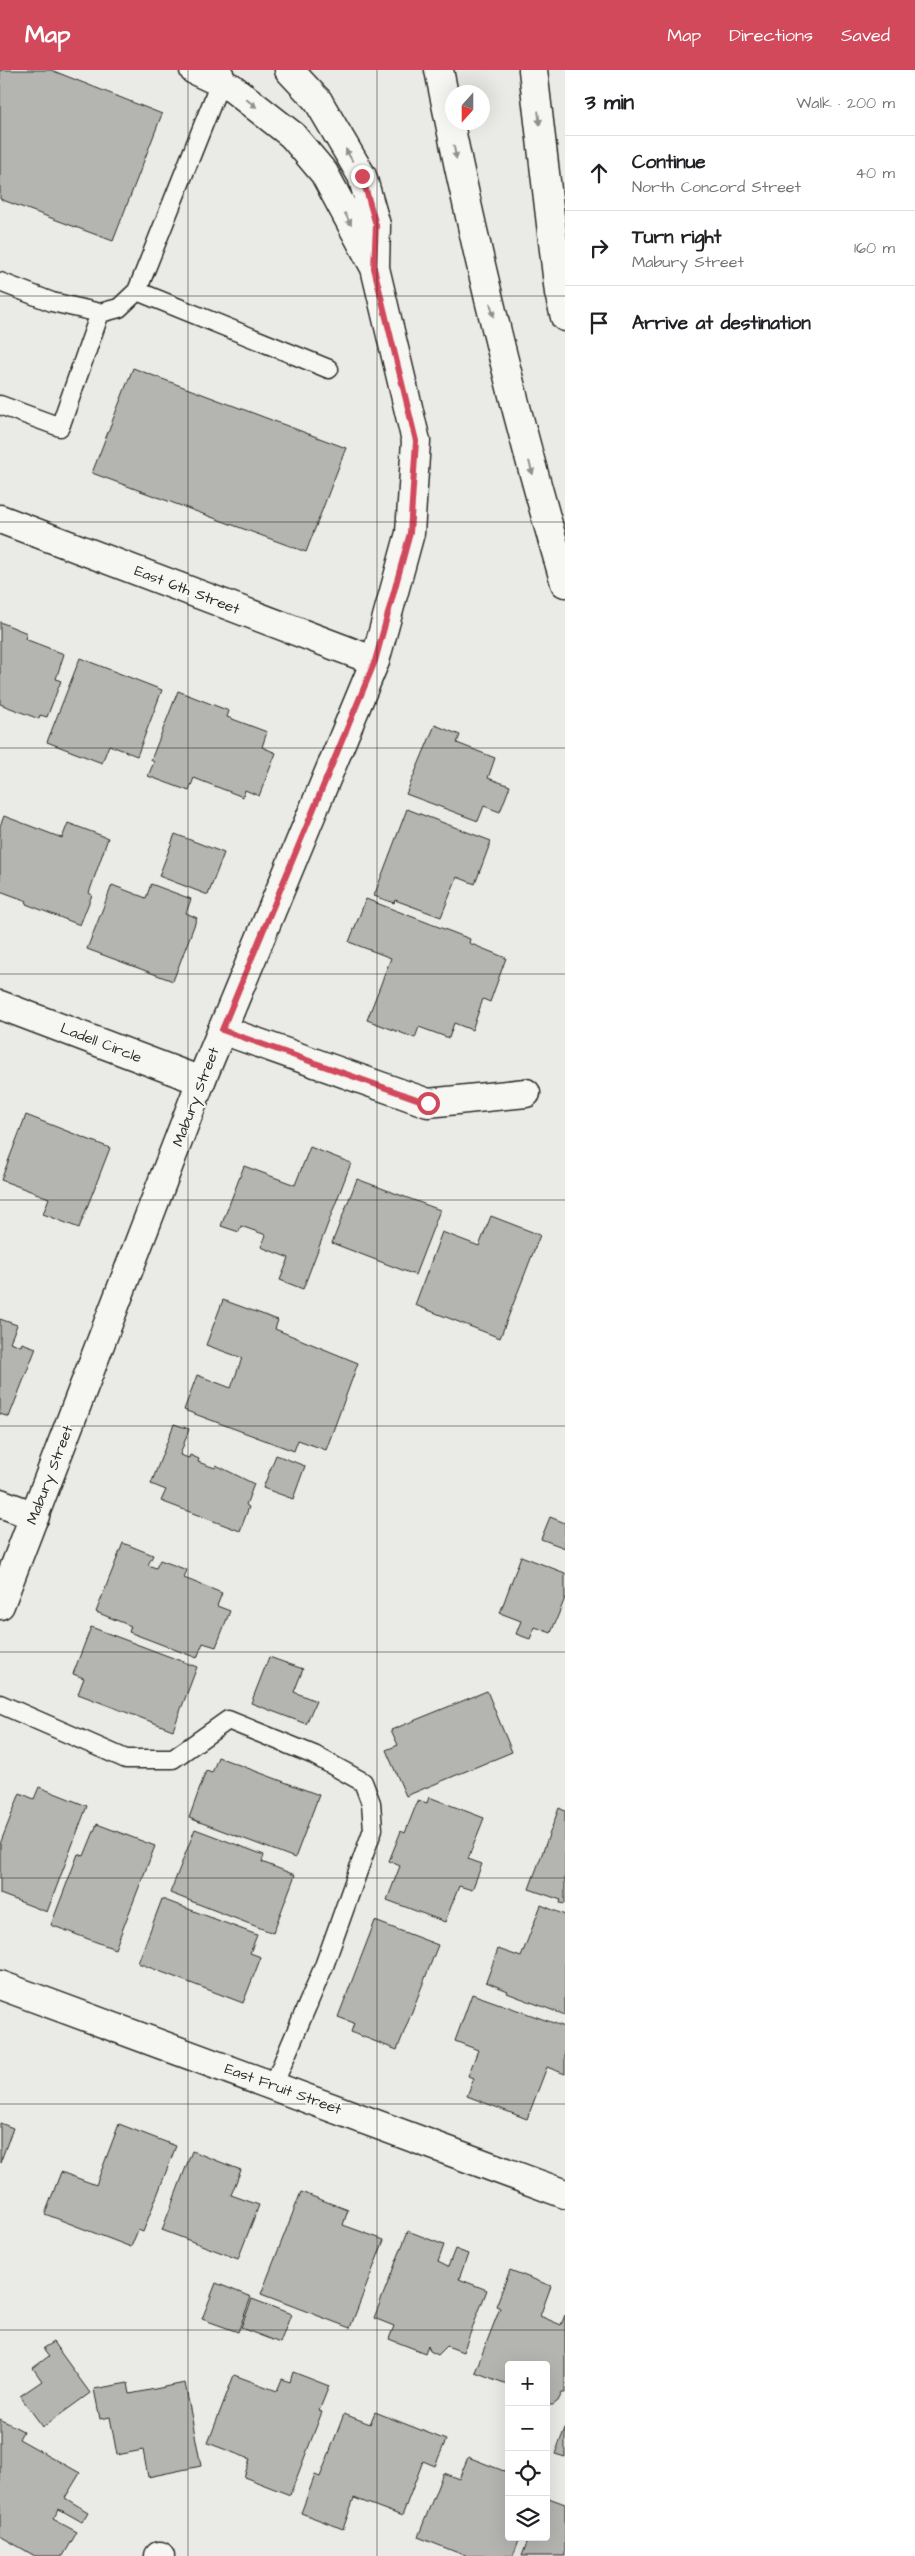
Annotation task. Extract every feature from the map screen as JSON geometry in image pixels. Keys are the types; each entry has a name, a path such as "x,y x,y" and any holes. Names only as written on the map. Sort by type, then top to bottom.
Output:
{"main road":[{"name":"Mabury Street","path":"0,1605 201,1082 375,661 410,533 416,441 374,268 324,173 292,135 232,88 222,76 194,70"},
{"name":"Mabury Street","path":"289,70 318,101 362,176 376,225 374,268"},
{"path":"439,70 462,187 518,421 565,583"},
{"path":"533,70 559,293 565,317"},
{"name":"East 6th Street","path":"0,519 375,661"},
{"name":"Ladell Circle","path":"0,1005 201,1082"},
{"path":"222,1030 428,1103 526,1093"},
{"path":"0,1504 35,1516"},
{"name":"East Fruit Street","path":"0,1985 565,2194"}],"lane":[{"path":"0,282 52,302 100,313 119,308 137,291 222,76"},
{"path":"137,291 329,369"},
{"path":"0,406 60,428 100,313"},
{"path":"0,1704 126,1758 173,1760 228,1720 314,1755 363,1782 371,1803 373,1829 324,1966 273,2086"}],"building":[{"path":"0,70 51,70 162,114 113,241 0,199"},
{"path":"133,368 346,448 306,552 92,473"},
{"path":"0,622 27,633 25,639 64,654 56,679 61,681 47,717 40,715 39,719 0,704"},
{"path":"80,658 162,690 137,756 109,745 102,763 47,742"},
{"path":"178,691 229,711 227,717 267,732 262,747 276,753 259,796 245,790 243,797 194,778 189,791 148,776 154,762 151,760"},
{"path":"435,725 460,735 457,743 495,758 488,778 510,786 500,812 484,806 478,821 406,794"},
{"path":"407,809 491,841 475,884 457,877 441,917 395,900 394,903 374,896"},
{"path":"4,816 62,838 68,823 108,838 89,893 92,895 80,925 26,904 27,901 0,891 0,826"},
{"path":"175,834 224,853 208,895 159,876"},
{"path":"151,884 191,899 186,913 197,918 173,981 87,949 112,885 146,898"},
{"path":"366,899 470,939 469,943 506,958 490,1002 483,999 472,1030 454,1023 449,1038 419,1027 415,1038 367,1020 391,958 349,942"},
{"path":"26,1115 110,1148 79,1228 43,1214 49,1198 1,1180"},
{"path":"310,1147 351,1163 303,1289 280,1280 289,1258 261,1247 266,1235 241,1226 239,1232 221,1226 244,1166 295,1185"},
{"path":"357,1179 440,1210 415,1275 332,1243"},
{"path":"491,1216 540,1235 500,1338 415,1305 442,1232 479,1246"},
{"path":"223,1300 278,1320 275,1329 358,1363 326,1450 298,1440 294,1451 184,1410 197,1375 231,1388 242,1358 206,1345"},
{"path":"0,1319 17,1325 10,1342 21,1346 22,1343 36,1348 9,1417 0,1414"},
{"path":"174,1424 189,1429 180,1455 189,1458 190,1455 199,1459 198,1462 215,1468 216,1465 254,1484 246,1505 249,1507 240,1531 161,1501 166,1490 151,1484"},
{"path":"276,1455 305,1466 293,1499 263,1488"},
{"path":"550,1517 565,1523 565,1548 541,1539"},
{"path":"123,1543 153,1555 148,1565 156,1568 160,1560 187,1570 184,1578 222,1593 217,1606 230,1611 216,1647 203,1643 197,1658 129,1632 131,1626 96,1612"},
{"path":"521,1556 565,1573 565,1598 551,1633 535,1627 530,1639 516,1634 521,1621 500,1613"},
{"path":"91,1627 197,1667 173,1730 78,1694 84,1678 73,1674"},
{"path":"269,1657 303,1669 294,1692 316,1701 306,1724 251,1703"},
{"path":"487,1691 512,1752 406,1796 386,1750 398,1745 391,1730"},
{"path":"218,1757 319,1795 295,1858 189,1818 206,1771 212,1773"},
{"path":"39,1787 87,1806 47,1912 0,1894 0,1844 20,1793 34,1799"},
{"path":"429,1797 484,1818 468,1859 482,1864 472,1890 459,1886 445,1922 387,1900 400,1866 389,1861 401,1831 405,1833 418,1800 427,1803"},
{"path":"559,1808 565,1811 565,1904 560,1903 561,1900 529,1889"},
{"path":"97,1824 155,1846 115,1949 51,1925 78,1854 84,1856"},
{"path":"195,1829 264,1855 262,1862 295,1875 273,1933 170,1893"},
{"path":"162,1899 257,1935 250,1953 261,1957 243,2003 138,1963"},
{"path":"541,1905 565,1915 565,2015 507,1993 508,1991 486,1982 498,1949 521,1957"},
{"path":"375,1921 438,1945 397,2050 351,2032 354,2023 338,2017"},
{"path":"472,1994 565,2027 565,2074 547,2067 527,2119 467,2096 474,2078 468,2076 478,2050 455,2041"},
{"path":"0,2123 13,2128 0,2163"},
{"path":"119,2124 176,2146 143,2232 138,2230 131,2247 45,2214 61,2172 96,2185"},
{"path":"192,2151 241,2170 231,2195 259,2205 238,2259 162,2230"},
{"path":"301,2192 348,2210 343,2225 384,2240 350,2328 261,2294"},
{"path":"408,2231 444,2245 438,2262 448,2267 455,2249 468,2254 459,2279 487,2290 463,2352 447,2346 438,2355 430,2351 428,2345 425,2353 389,2339 394,2326 374,2318"},
{"path":"510,2270 551,2286 540,2316 561,2325 565,2315 565,2393 562,2393 558,2401 553,2405 550,2405 550,2361 505,2361 505,2383 475,2372 500,2308 496,2306"},
{"path":"216,2283 251,2297 238,2332 202,2319"},
{"path":"252,2299 291,2314 280,2343 241,2328"},
{"path":"53,2342 90,2393 43,2427 20,2396 42,2381 33,2368 49,2356 43,2348"},
{"path":"293,2372 329,2386 319,2411 322,2412 290,2495 244,2477 250,2459 208,2443 234,2375 277,2391 282,2379 290,2382"},
{"path":"128,2383 130,2394 185,2383 201,2466 148,2477 143,2450 117,2455 110,2417 100,2419 94,2389"},
{"path":"375,2412 446,2440 435,2466 423,2461 402,2516 354,2498 343,2529 301,2513 315,2475 320,2477 344,2414 370,2424"},
{"path":"0,2419 23,2431 19,2439 80,2473 65,2498 88,2512 82,2522 59,2509 53,2519 77,2532 63,2556 35,2556 0,2536"},
{"path":"565,2428 565,2457 555,2454"},
{"path":"468,2457 505,2471 505,2541 519,2541 513,2556 466,2556 418,2537 443,2473 459,2479"},
{"path":"550,2498 565,2504 565,2556 522,2556 528,2541 550,2541"}],"route":[{"path":"362,176 376,225 374,268 416,441 410,533 375,661 222,1030 428,1103"}]}
